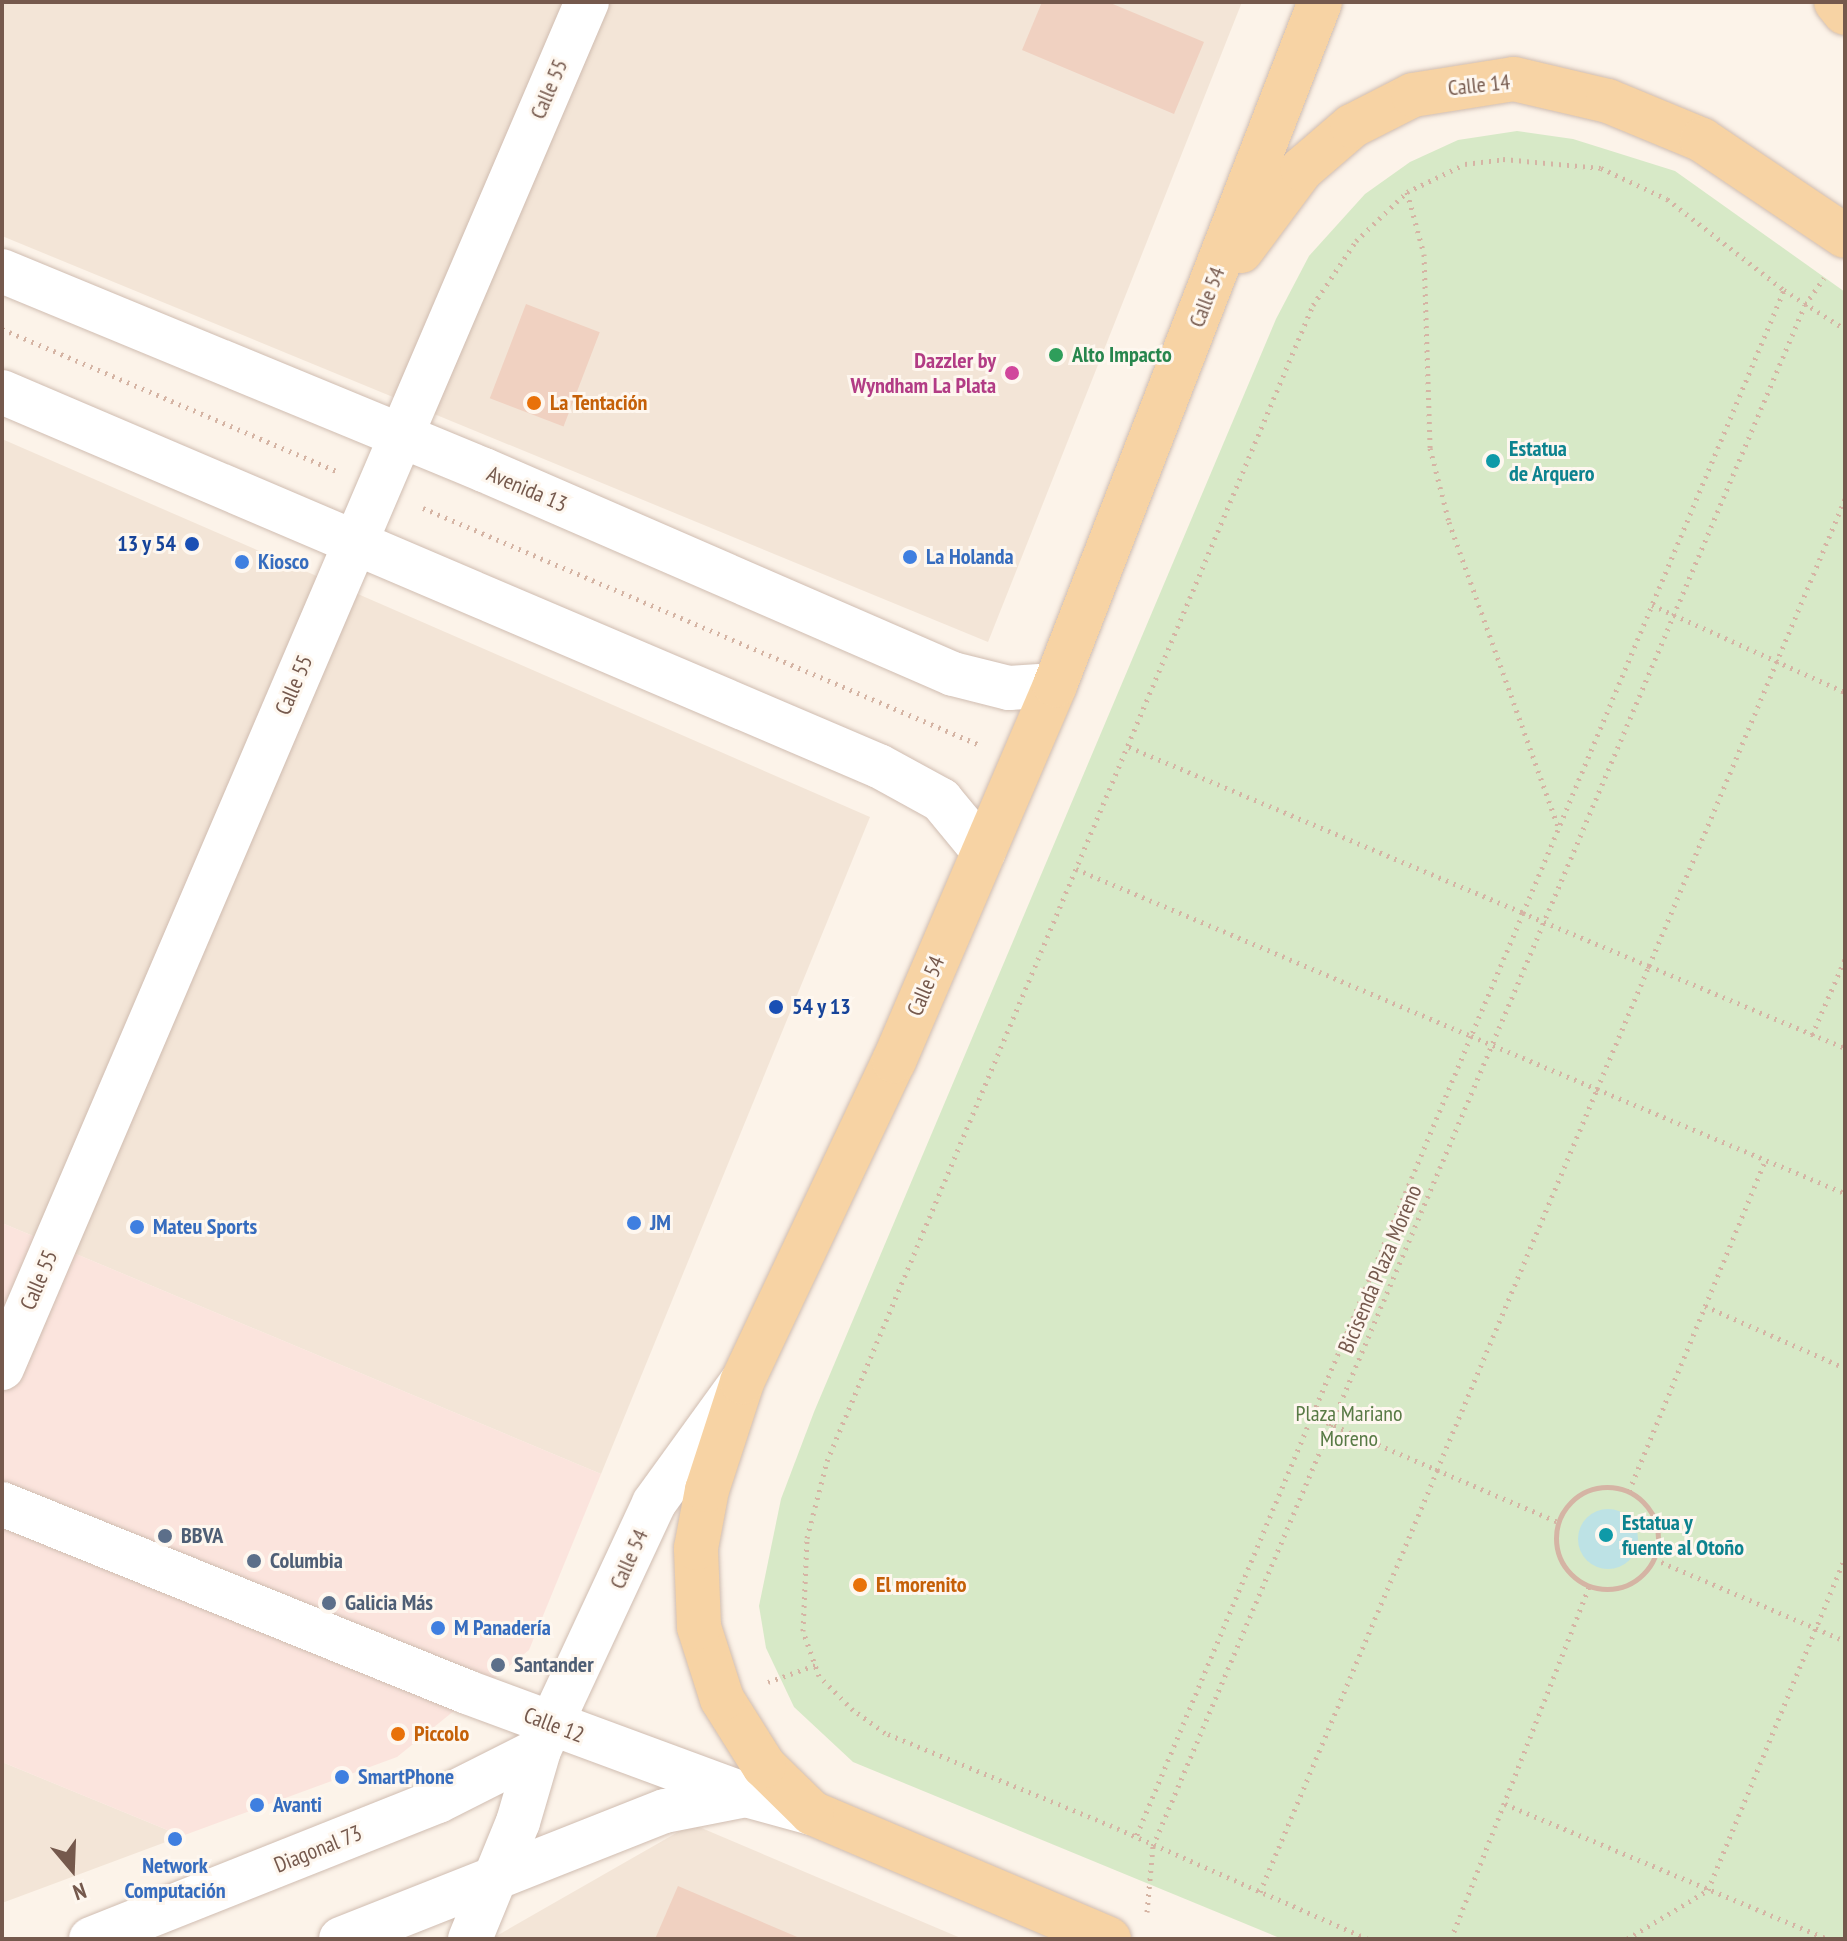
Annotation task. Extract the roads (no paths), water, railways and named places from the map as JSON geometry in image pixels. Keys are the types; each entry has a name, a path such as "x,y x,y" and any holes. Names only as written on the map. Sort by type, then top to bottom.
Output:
{"main road":[{"name":"Calle 55","path":"2,1368 587,2"},
{"name":"Calle 54","path":"470,1939 547,1738 654,1503 742,1382 894,1061 1055,685 1320,2"},
{"path":"1836,2 1845,13"},
{"name":"Calle 14","path":"1208,295 1302,169 1352,126 1413,95 1514,79 1608,101 1702,140 1845,236"},
{"name":"Avenida 13","path":"2,271 401,436 953,674 1009,688 1055,685"},
{"path":"2,392 879,766 941,800 984,852"},
{"path":"742,1382 707,1490 696,1548 699,1627 709,1666 736,1727 764,1766 812,1813"},
{"name":"Calle 12","path":"2,1504 547,1738 812,1813 1125,1933"},
{"name":"Diagonal 73","path":"91,1939 438,1801 547,1738"},
{"path":"341,1939 495,1875 665,1811 746,1795"}],"water":[{"path":"1608,1509 1619,1511 1629,1518 1636,1528 1636,1550 1629,1560 1619,1567 1608,1569 1597,1567 1587,1560 1580,1550 1578,1539 1580,1528 1587,1518 1597,1511"}],"place":[{"name":"Alto Impacto","path":"1056,355"},
{"name":"Dazzler by Wyndham La Plata","path":"1012,373"},
{"name":"La Tentación","path":"534,403"},
{"name":"Estatua de Arquero","path":"1493,461"},
{"name":"13 y 54","path":"192,544"},
{"name":"La Holanda","path":"910,557"},
{"name":"Kiosco","path":"242,562"},
{"name":"54 y 13","path":"776,1007"},
{"name":"JM","path":"634,1223"},
{"name":"Mateu Sports","path":"137,1227"},
{"name":"Estatua y fuente al Otoño","path":"1606,1535"},
{"name":"BBVA","path":"165,1536"},
{"name":"Columbia","path":"254,1561"},
{"name":"El morenito","path":"860,1585"},
{"name":"Galicia Más","path":"329,1603"},
{"name":"M Panadería","path":"438,1628"},
{"name":"Santander","path":"498,1665"},
{"name":"Piccolo","path":"398,1734"},
{"name":"SmartPhone","path":"342,1777"},
{"name":"Avanti","path":"257,1805"},
{"name":"Network Computación","path":"175,1839"}],"park label":[{"name":"Plaza Mariano Moreno","path":"1349,1426"}]}
